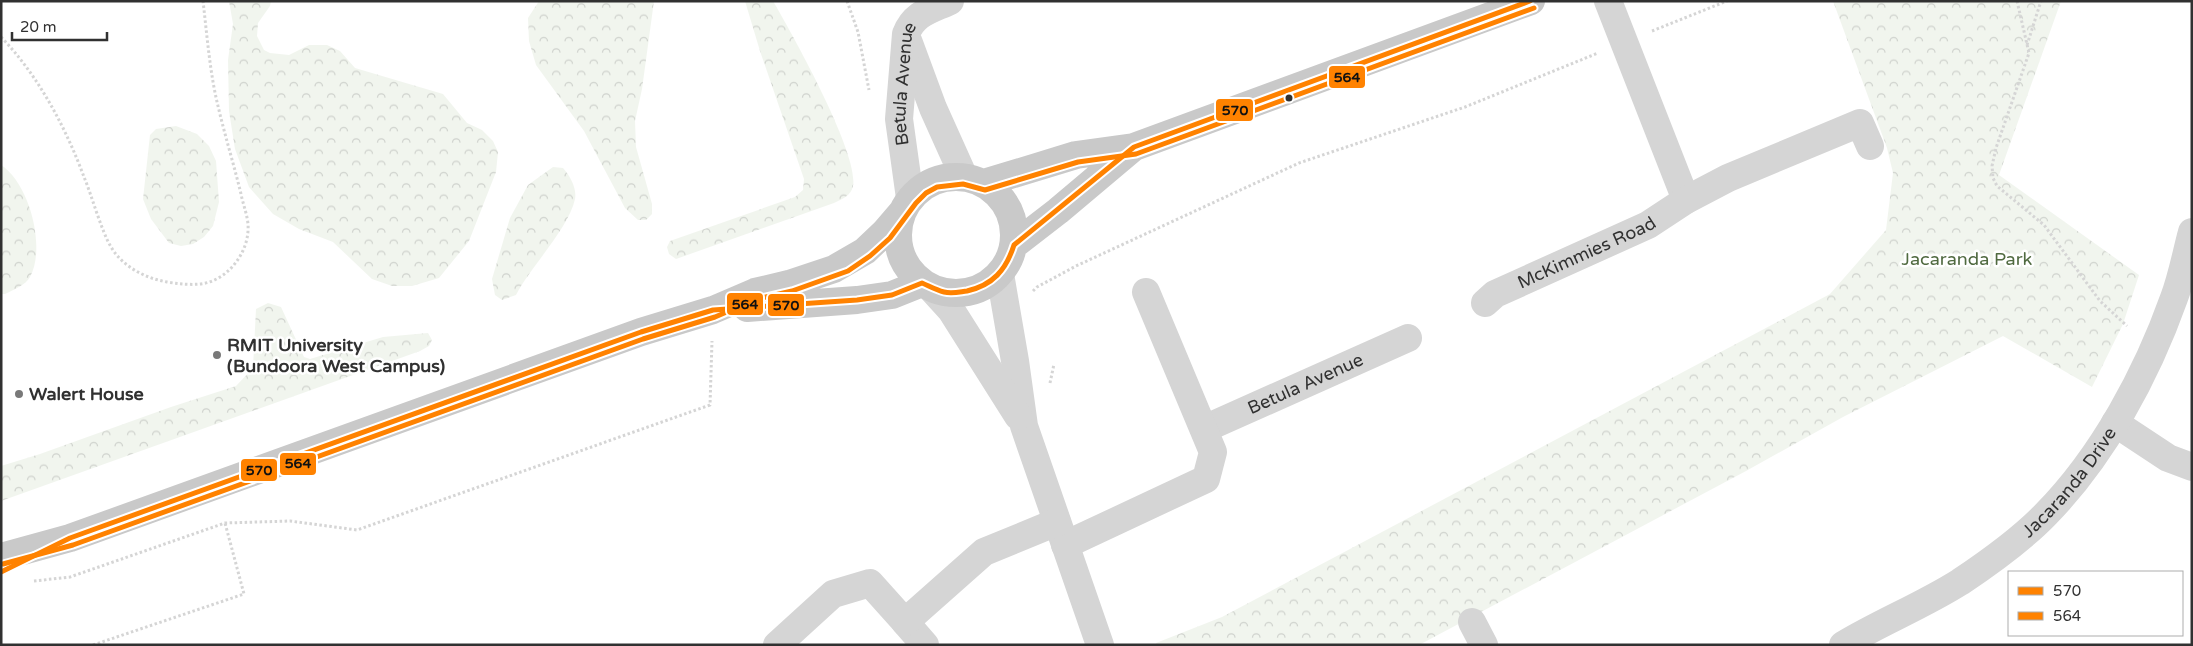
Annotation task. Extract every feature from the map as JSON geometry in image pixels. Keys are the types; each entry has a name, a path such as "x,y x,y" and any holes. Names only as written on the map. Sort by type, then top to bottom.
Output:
{"main road":[{"path":"1,556 70,538 640,332 713,310 755,292 789,284 845,264 884,234 921,188 934,180 949,177 974,180 1076,155 1134,147 1531,1"},
{"path":"1014,245 1134,147"},
{"path":"906,205 897,233 900,253 909,270 927,285 943,292 968,292 980,288 1000,274 1009,260 1014,245 1014,226 1009,209 998,194 974,180"},
{"path":"713,310 857,300 892,295 927,285"},
{"path":"1,572 70,538"}],"street":[{"path":"906,34 910,23 950,1"},
{"path":"1608,1 1686,200"},
{"name":"Betula Avenue","path":"906,34 933,108 974,180"},
{"name":"Betula Avenue","path":"906,34 899,119 906,205"},
{"name":"McKimmies Road","path":"1485,303 1494,294 1648,225 1686,200 1728,178 1860,123 1870,146"},
{"name":"Jacaranda Drive","path":"1843,645 1864,632 1916,608 1959,582 2004,550 2046,515 2080,476 2115,423 2156,344 2175,296 2192,232"},
{"path":"1000,274 1024,426 1100,645"},
{"path":"927,285 952,310 1024,426"},
{"path":"905,622 984,552 1061,534 1206,479 1213,452 1146,292"},
{"name":"Betula Avenue","path":"1204,429 1408,338"},
{"path":"2115,423 2168,458 2192,467"},
{"path":"777,645 833,594 870,583 925,645"}],"path":[{"path":"1,37 32,76 52,109 78,160 111,247 121,260 134,271 157,280 184,285 203,284 214,280 233,266 242,253 248,224 231,150 217,105 203,1"},
{"path":"847,1 858,32 870,98"},
{"path":"1031,294 1037,287 1076,266 1299,163 1465,106 1727,1"},
{"path":"2016,1 2029,53 1996,148 1992,166 1993,178 1997,186 2044,225 2078,274 2100,301 2127,326"},
{"path":"2027,46 2041,1"},
{"path":"31,582 70,577 225,522 290,521 357,530 710,405 713,310"},
{"path":"93,645 244,594 225,522"}],"green space":[{"path":"229,1 271,1 270,6 258,23 257,36 264,50 270,53 289,55 309,45 327,45 340,51 355,68 443,94 467,123 482,130 493,141 498,152 496,172 469,241 439,278 412,286 392,286 372,279 333,242 299,229 273,214 249,187 235,149 229,111 228,60 233,24"},
{"path":"539,1 654,1 642,89 635,121 636,147 652,204 652,214 646,220 638,220 625,208 584,131 536,65 529,41 528,18"},
{"path":"745,1 773,1 808,65 835,122 846,148 852,170 853,186 848,195 834,203 676,259 669,254 667,247 670,241 795,197 803,190 804,179"},
{"name":"Jacaranda Park","path":"1833,1 2061,1 1999,175 2139,275 2123,324 2092,387 2003,336 1843,417 1746,471 1419,645 1157,645 1156,643 1222,617 1830,294 1886,230 1893,173 1887,148"},
{"path":"176,126 197,134 209,146 216,161 219,202 213,226 204,237 193,244 181,246 169,243 151,219 143,199 150,135 156,129"},
{"path":"1,165 20,186 27,201 36,234 35,265 30,277 19,287 5,294 1,294"},
{"path":"553,167 563,168 572,182 575,199 571,210 558,234 516,295 502,300 495,295 492,279 510,218 528,185"},
{"path":"268,303 281,307 304,357 310,359 383,337 428,333 432,340 429,346 420,351 1,501 1,466 236,386 253,368 256,309"}],"transit line":[{"name":"570","path":"1,572 70,538 641,332 713,310 857,300 892,295 922,283 947,293 976,288 984,285 997,275 1007,262 1014,245 1134,147 1530,1"},
{"name":"564","path":"3,564 73,545 643,339 715,317 757,299 792,291 848,271 870,256 890,238 916,203 926,193 937,187 963,184 985,190 1078,162 1136,154 1534,8"}],"place":[{"name":"RMIT University (Bundoora West Campus)","path":"217,355"},
{"name":"Walert House","path":"19,394"}]}
